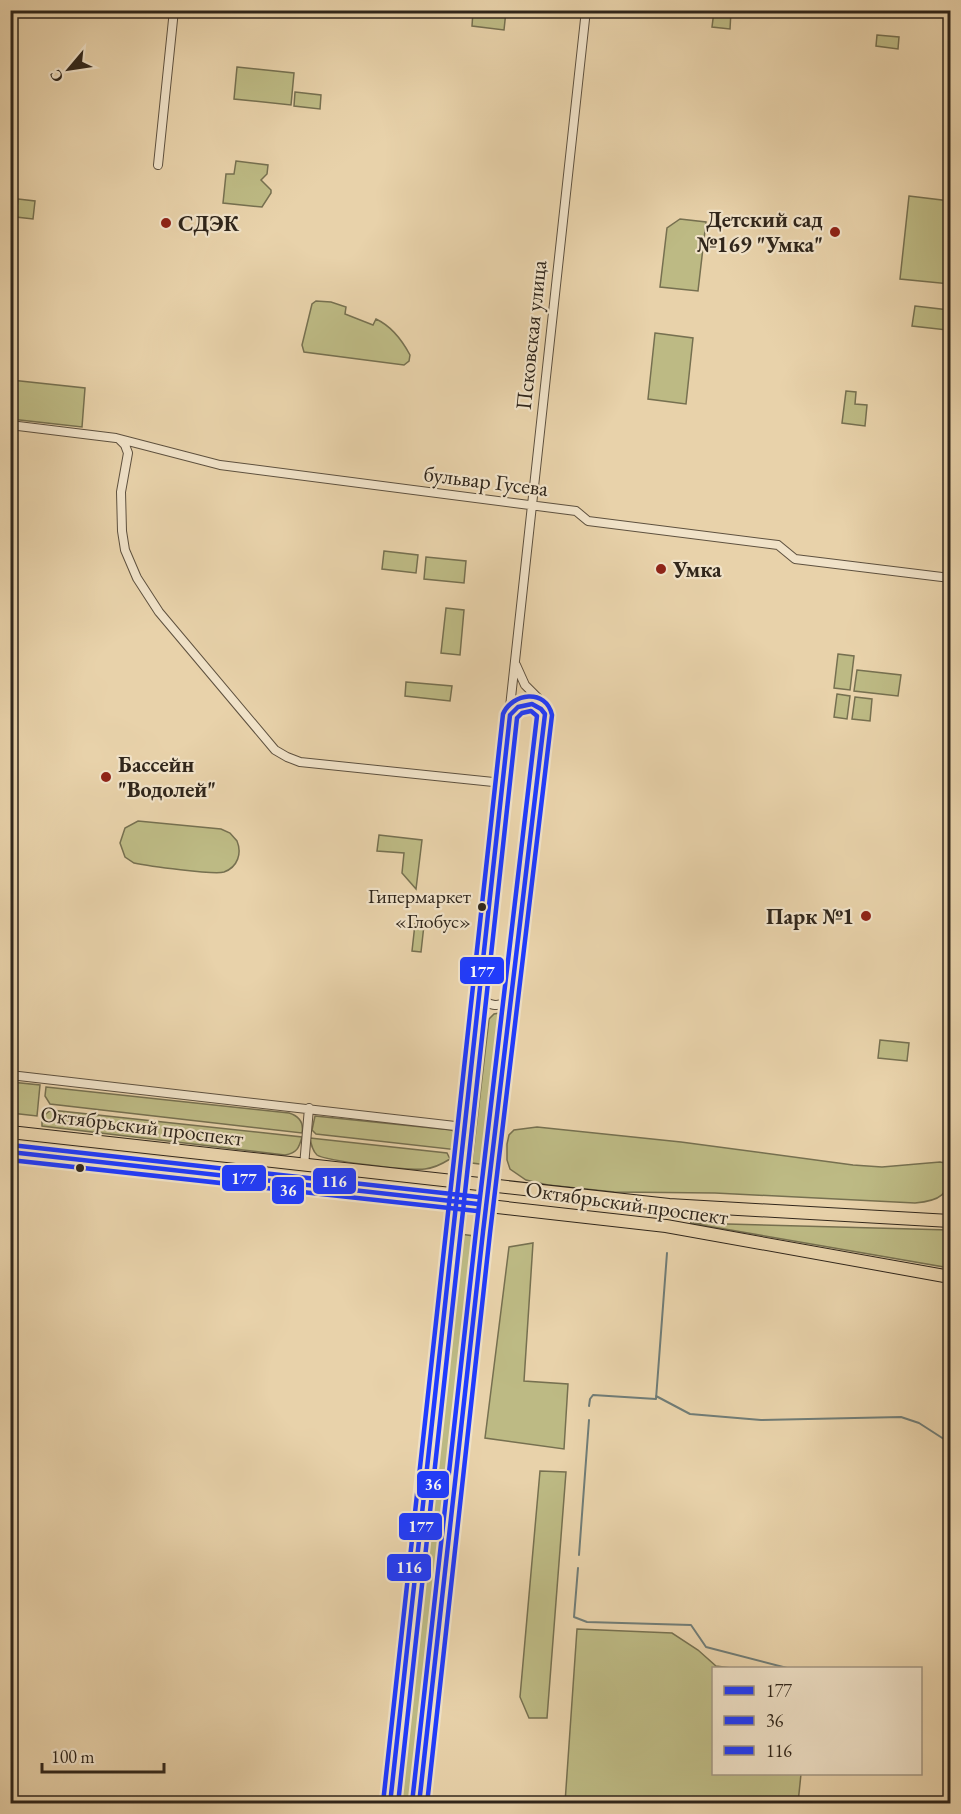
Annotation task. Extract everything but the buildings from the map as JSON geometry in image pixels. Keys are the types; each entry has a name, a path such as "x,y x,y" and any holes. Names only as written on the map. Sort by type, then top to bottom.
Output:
{"main road":[{"name":"Октябрьский проспект","path":"10,1132 669,1205 951,1221"},
{"name":"Октябрьский проспект","path":"10,1152 666,1226 951,1277"},
{"name":"Псковская улица","path":"390,1803 456,1202"},
{"path":"419,1803 486,1205"}],"street":[{"path":"158,165 174,10"},
{"name":"Псковская улица","path":"456,1202 586,10"},
{"name":"бульвар Гусева","path":"10,425 116,438 220,465 576,511 588,521 777,545 795,559 951,578"},
{"path":"116,438 124,442 127,450 120,519 125,550 136,578 159,612 275,750 287,758 300,762 502,783"},
{"path":"486,1205 545,714 542,702 522,682 516,663"},
{"path":"510,714 516,707 529,703 538,706 545,714"},
{"path":"480,988 484,1000 493,1005 503,1004 512,995"},
{"path":"476,1020 481,1011 492,1006 503,1011 509,1019"},
{"path":"10,1075 464,1127"},
{"path":"304,1166 309,1108"}],"shaded area":[{"path":"473,11 506,11 504,30 472,26"},
{"path":"714,11 731,11 730,29 712,27"},
{"path":"877,35 899,37 898,49 876,46"},
{"path":"237,67 294,73 291,105 234,99"},
{"path":"295,92 321,95 320,109 294,106"},
{"path":"236,161 268,165 267,174 261,180 271,190 271,193 262,207 223,203 226,174 234,174"},
{"path":"909,196 950,201 950,284 900,279"},
{"path":"18,199 35,201 33,219 16,217"},
{"path":"680,219 706,222 698,291 660,287 667,228"},
{"path":"316,301 331,302 346,307 345,314 373,325 376,319 381,322 396,334 410,355 409,361 404,365 304,352 302,345 312,304"},
{"path":"915,306 949,310 947,330 912,326"},
{"path":"655,333 693,338 686,404 648,399"},
{"path":"11,380 85,388 82,427 11,419"},
{"path":"846,391 856,392 855,404 867,405 865,426 842,423"},
{"path":"384,551 418,555 416,573 382,569"},
{"path":"426,557 466,561 464,583 424,579"},
{"path":"446,608 464,610 460,655 441,653"},
{"path":"838,654 854,656 850,690 834,688"},
{"path":"857,670 901,675 898,696 854,691"},
{"path":"406,682 452,686 450,701 405,696"},
{"path":"837,694 850,696 847,719 834,717"},
{"path":"855,697 872,699 870,721 852,719"},
{"path":"138,821 221,829 230,833 237,841 238,859 229,870 218,873 134,863 125,857 120,843 125,828"},
{"path":"379,835 422,840 416,889 402,873 404,853 377,851"},
{"path":"415,924 424,925 421,952 412,951"},
{"path":"499,1013 503,1017 487,1165 472,1163 489,1019"},
{"path":"880,1040 909,1043 907,1061 878,1058"},
{"path":"11,1082 40,1085 37,1116 11,1113"},
{"path":"46,1087 289,1113 300,1120 302,1133 50,1104 45,1096"},
{"path":"51,1110 302,1137 297,1149 285,1155 42,1126 42,1117"},
{"path":"315,1116 452,1130 460,1138 458,1150 316,1134 312,1130"},
{"path":"537,1127 681,1142 853,1165 882,1167 940,1162 950,1168 950,1177 942,1195 915,1203 715,1193 614,1192 548,1185 526,1180 510,1169 507,1160 509,1135 514,1130"},
{"path":"310,1138 447,1153 450,1159 425,1169 351,1163 317,1155"},
{"path":"690,1223 950,1230 950,1268"},
{"path":"460,1234 474,1236 410,1803 396,1803"},
{"path":"533,1243 524,1381 568,1384 564,1449 485,1438 509,1247"},
{"path":"540,1471 566,1472 547,1718 529,1718 520,1697"},
{"path":"577,1629 672,1633 698,1650 716,1666 724,1667 712,1667 712,1775 801,1775 798,1803 565,1803"}],"waterway":[{"path":"589,1406 593,1395 656,1399 667,1253"},
{"path":"656,1396 690,1414 761,1420 901,1417 919,1423 950,1443"},
{"path":"579,1555 589,1420"},
{"path":"578,1568 574,1617 587,1622 691,1625 706,1647 783,1667"}],"transit line":[{"name":"116","path":"383,1803 503,714 514,702 529,696 543,700 549,706 552,715 490,1233 427,1804"},
{"name":"177","path":"390,1804 510,715 518,707 532,704 545,714 483,1232 419,1804"},
{"name":"36","path":"398,1804 517,718 522,713 531,711 537,716 412,1803"},
{"name":"116","path":"11,1145 479,1197"},
{"name":"177","path":"10,1152 478,1204"},
{"name":"36","path":"10,1160 477,1211"}],"place":[{"name":"СДЭК","path":"166,223"},
{"name":"Детский сад №169 \"Умка\"","path":"835,232"},
{"name":"Умка","path":"661,569"},
{"name":"Бассейн \"Водолей\"","path":"106,777"},
{"name":"Гипермаркет «Глобус»","path":"482,907"},
{"name":"Парк №1","path":"866,916"}]}
